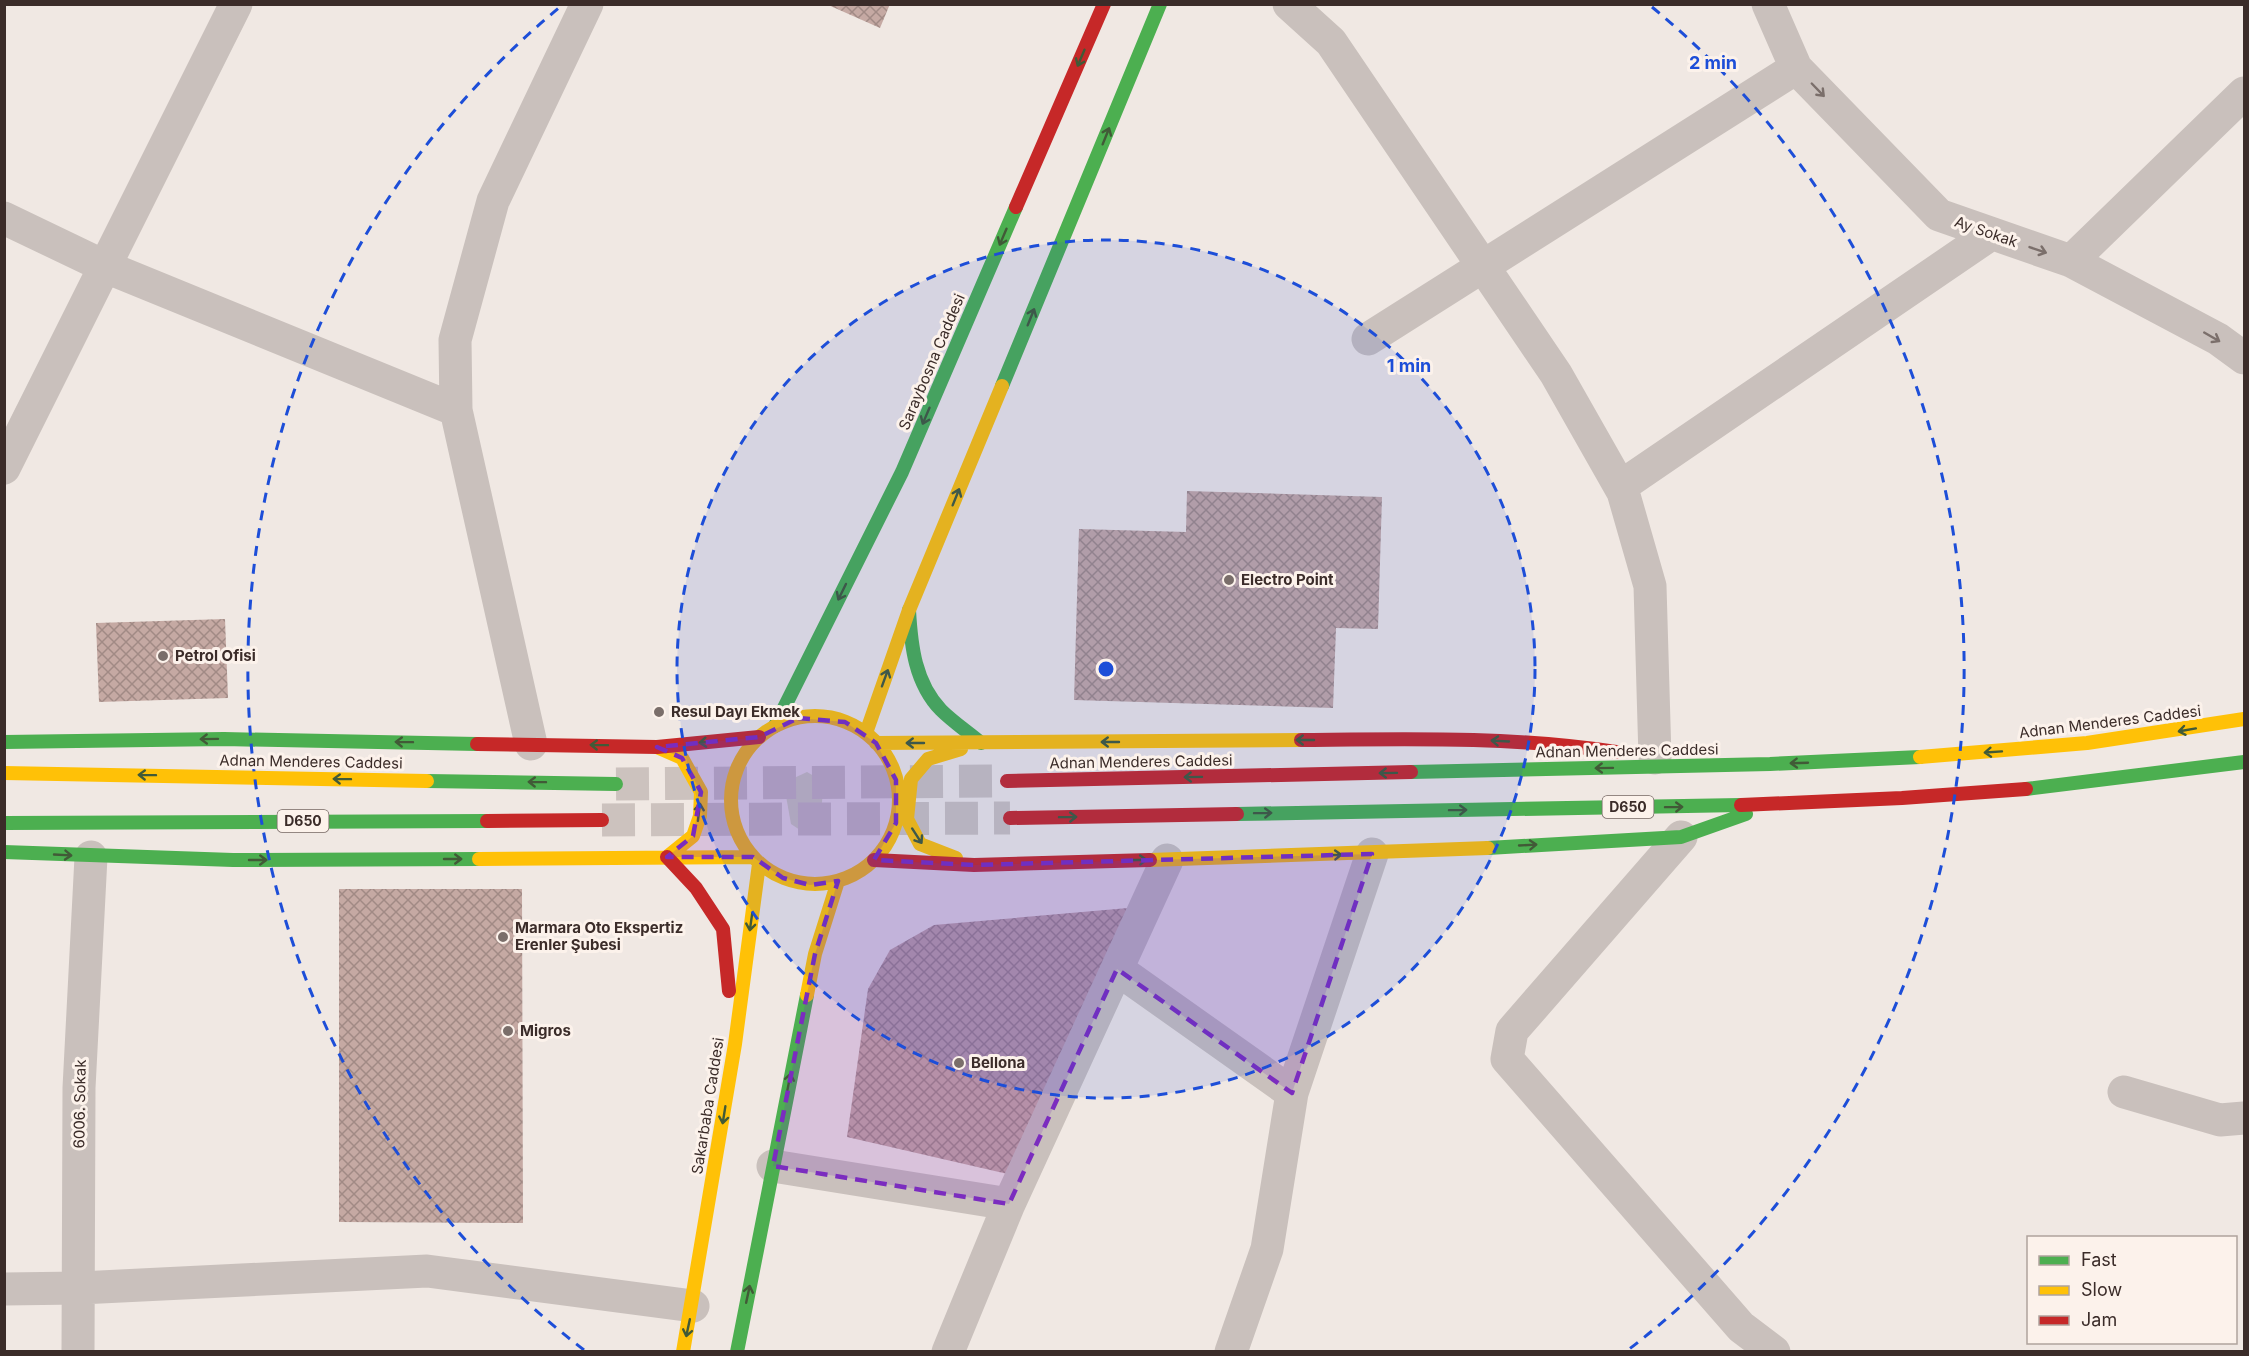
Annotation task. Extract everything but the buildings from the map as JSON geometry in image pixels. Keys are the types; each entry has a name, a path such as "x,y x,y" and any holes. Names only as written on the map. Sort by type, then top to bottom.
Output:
{"main road":[{"name":"Saraybosna Caddesi","path":"776,726 902,472 1104,4"},
{"path":"871,738 909,610 1160,4"},
{"path":"909,610 910,646 921,677 935,703 981,743"},
{"path":"822,716 845,722 871,738 888,760 897,780 899,801 896,823 888,843 874,860 858,873 838,881 810,885 783,878 756,860 741,842 732,814 732,786 741,760 759,737 776,726 798,718 822,716"},
{"name":"Adnan Menderes Caddesi","path":"1007,781 1855,761 2049,748 2185,730 2244,719"},
{"path":"4,742 225,739 657,747 759,737"},
{"path":"871,738 981,743 1472,739 1564,744 1704,766"},
{"path":"974,865 920,844 907,819 911,779 928,759 981,743"},
{"path":"657,747 682,758 701,792 700,816 693,836 667,856"},
{"name":"D650","path":"1010,818 1770,805 1975,793 2094,783 2244,762"},
{"name":"Adnan Menderes Caddesi","path":"4,773 616,784"},
{"path":"874,860 974,865 1167,860 1372,854 1681,837 1770,805"},
{"name":"D650","path":"4,823 602,820"},
{"path":"4,852 91,857 245,860 667,856 756,860"},
{"path":"667,856 696,888 723,928 735,1044"},
{"name":"Sakarbaba Caddesi","path":"683,1352 693,1306 735,1044 756,860"},
{"path":"736,1352 815,954 838,881"}],"street":[{"path":"4,468 236,4"},
{"path":"531,744 456,410 455,340 493,201 587,4"},
{"path":"1289,4 1331,42 1556,374 1620,486 1650,586 1655,758"},
{"name":"Ay Sokak","path":"1768,4 1796,68 1939,215 2071,261 2218,339 2244,358"},
{"path":"1368,339 1796,68"},
{"path":"2071,261 2244,93"},
{"path":"4,218 106,267 456,410"},
{"path":"1620,486 1991,234"},
{"path":"1681,837 1512,1031 1507,1059 1741,1327 1774,1352"},
{"path":"1231,1352 1267,1249 1292,1093 1372,854"},
{"name":"6006. Sokak","path":"78,1352 79,1088 91,857"},
{"path":"948,1352 1009,1204 1167,860"},
{"path":"1117,969 1292,1093"},
{"path":"2124,1092 2220,1120 2244,1118"},
{"path":"773,1166 1009,1204"},
{"path":"4,1289 80,1288 427,1271 693,1306"}],"highlighted area":[{"path":"798,718 845,722 876,743 896,780 896,823 874,860 974,865 1372,854 1292,1093 1117,969 1009,1204 773,1166 815,954 838,881 810,885 783,878 753,857 667,857 693,836 701,792 682,758 657,747 759,737"}],"green space":[{"path":"807,772 815,777 820,785 822,803 815,820 800,830 791,824 786,796 794,778"}],"tunnel":[{"path":"616,784 1007,781"},
{"path":"602,820 1010,818"}],"traffic: fast":[{"path":"1002,386 1160,4"},
{"path":"775,726 902,472 1016,207"},
{"path":"909,610 913,650 925,688 941,710 981,743"},
{"path":"4,742 224,739 477,744"},
{"path":"1411,772 1770,764 1920,757"},
{"path":"2026,789 2244,762"},
{"path":"427,781 616,784"},
{"path":"1237,814 1741,805"},
{"path":"1488,848 1681,837 1746,814"},
{"path":"4,823 487,821"},
{"path":"4,852 233,860 479,859"},
{"path":"737,1352 807,995"}],"traffic: slow":[{"path":"866,733 909,610 1002,386"},
{"path":"815,716 847,723 861,730 874,741 885,754 892,768 899,800 892,832 885,846 874,859 861,870 847,877 815,884 783,877 769,870 756,859 745,846 738,832 731,800 738,768 745,754 756,741 769,730 783,723 815,716"},
{"path":"1920,757 2087,743 2244,719"},
{"path":"876,743 1301,740"},
{"path":"657,747 682,758 701,792 700,816 693,836 667,857"},
{"path":"956,858 920,844 907,819 911,779 928,759 961,749"},
{"path":"4,773 427,781"},
{"path":"1150,860 1488,848"},
{"path":"479,859 753,857"},
{"path":"683,1352 735,1044 759,864"},
{"path":"807,995 815,954 838,881"}],"traffic: jam":[{"path":"1016,207 1104,4"},
{"path":"477,744 657,747 759,737"},
{"path":"1301,740 1498,741 1616,752"},
{"path":"1007,781 1411,772"},
{"path":"1741,805 1902,798 2026,789"},
{"path":"1010,818 1237,814"},
{"path":"487,821 602,820"},
{"path":"667,857 696,888 723,929 729,991"},
{"path":"874,860 974,865 1150,860"}],"place":[{"name":"Electro Point","path":"1229,580"},
{"name":"Petrol Ofisi","path":"163,656"},
{"name":"Resul Dayı Ekmek","path":"659,712"},
{"name":"Marmara Oto Ekspertiz Erenler Şubesi","path":"503,937"},
{"name":"Migros","path":"508,1031"},
{"name":"Bellona","path":"959,1063"}]}
